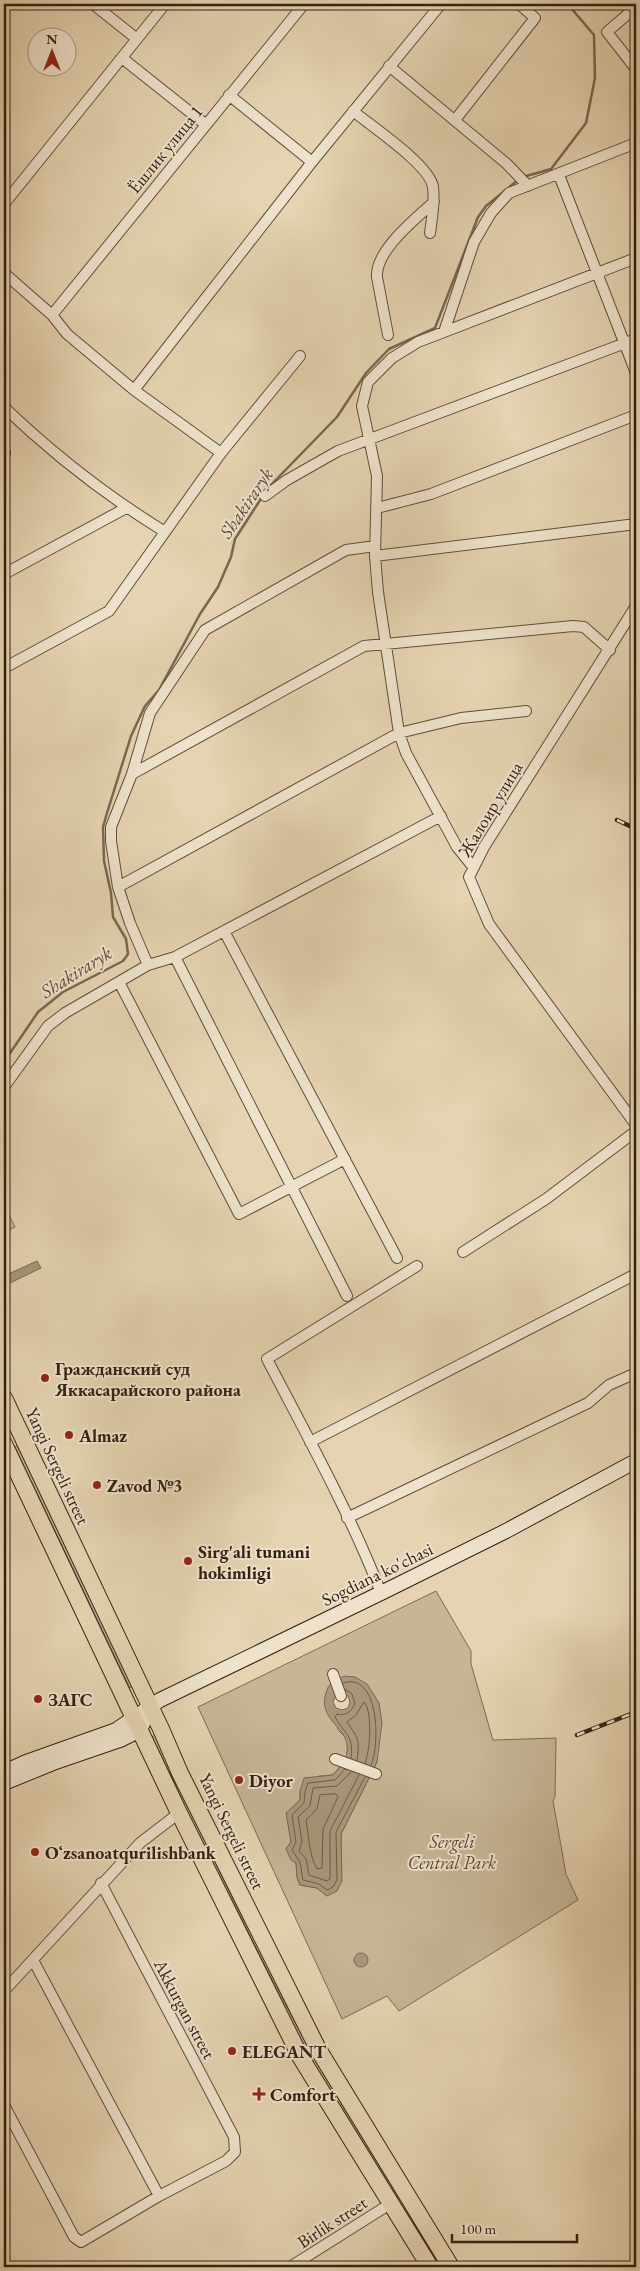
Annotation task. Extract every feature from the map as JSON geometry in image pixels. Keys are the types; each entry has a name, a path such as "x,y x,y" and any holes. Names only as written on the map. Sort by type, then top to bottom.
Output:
{"main road":[{"name":"Yangi Sergeli street","path":"4,1398 151,1707 180,1773 318,2049 451,2267"},
{"path":"23,1440 5,1446 179,1813 300,2058 430,2267"}],"street":[{"path":"4,8 7,4"},
{"path":"93,4 137,39"},
{"path":"4,204 165,4"},
{"name":"Ёшлик улица 1","path":"52,316 205,124 304,4"},
{"path":"134,390 312,162 441,4"},
{"path":"455,120 535,18 519,4"},
{"path":"636,7 607,32 636,69"},
{"path":"122,58 205,124"},
{"path":"389,66 507,164 523,180"},
{"path":"229,95 312,162"},
{"path":"353,111 423,168 433,185 434,202 430,233"},
{"path":"444,332 474,242 491,213 509,193 523,180 559,175 636,142"},
{"path":"559,175 636,373"},
{"path":"388,335 377,277 380,260 413,221 434,202"},
{"path":"473,867 457,847 406,753 399,733 385,644 375,551 377,476 362,406 368,382 392,358 418,342 636,258"},
{"path":"4,273 52,316 67,334 134,390 221,453"},
{"path":"265,496 287,480 338,451 636,339"},
{"path":"4,668 108,611 221,453 300,356"},
{"path":"4,407 41,442 126,508 165,532"},
{"path":"377,508 430,494 636,415"},
{"path":"4,574 126,508"},
{"path":"148,966 130,923 118,887 112,854 111,828 132,774 150,713 205,630 346,550 375,551 636,524"},
{"name":"Жалоир улица","path":"636,606 610,650 514,799 468,876 489,924 636,1125"},
{"path":"132,774 364,646 573,626 584,627 610,650"},
{"path":"118,887 399,733 461,718 526,711"},
{"path":"4,1087 48,1026 65,1013 148,966 175,958 441,816"},
{"path":"224,931 397,1258"},
{"path":"175,958 347,1296"},
{"path":"119,982 239,1214 345,1159"},
{"path":"462,1252 546,1200 636,1132"},
{"path":"381,1594 347,1518 267,1359 417,1266"},
{"path":"310,1442 636,1274"},
{"path":"347,1518 588,1403 609,1385 636,1373"},
{"name":"Sogdiana ko'chasi","path":"137,1724 151,1707 169,1696 381,1594 506,1531 636,1461"},
{"path":"333,1674 340,1696"},
{"path":"4,1772 26,1762 137,1724"},
{"path":"4,1784 53,1763 109,1745 137,1724"},
{"path":"335,1759 376,1774"},
{"path":"4,1992 101,1883 140,1843 179,1813"},
{"name":"Akkurgan street","path":"101,1883 234,2137 235,2152 226,2161 158,2196"},
{"path":"4,2105 76,2240 81,2242 87,2240 158,2196 32,1960"},
{"name":"Birlik street","path":"290,2267 390,2204"}],"green space":[{"path":"8,1213 15,1227 4,1232 4,1215"},
{"path":"19,1445 134,1686 130,1688 15,1447"},
{"name":"Sergeli Central Park","path":"436,1591 471,1651 471,1664 493,1740 556,1738 555,1797 553,1801 566,1874 578,1900 399,2011 387,1996 342,2019 198,1707","holes":["328,1687 379,1703 377,1762 341,1834 341,1854 327,1896 317,1888 300,1885 297,1877 296,1863 286,1849 291,1842 290,1814 300,1800 300,1791 319,1776 333,1775 346,1759 348,1746 346,1738 338,1730"]},
{"path":"155,1735 235,1904 303,2038 342,2105 443,2267 437,2267 304,2049 236,1919 152,1737"}],"water":[{"path":"37,1261 41,1268 8,1284 4,1276"},
{"path":"345,1676 355,1677 367,1684 379,1703 382,1723 377,1762 341,1834 342,1881 337,1891 327,1896 317,1888 300,1885 297,1877 296,1863 291,1860 286,1849 291,1842 286,1813 300,1800 300,1791 304,1778 333,1775 346,1758 347,1745 345,1738 329,1716 325,1702 329,1686","holes":["342,1693 348,1696 350,1702 348,1708 342,1710 336,1708 333,1702 336,1696"]},
{"path":"358,1953 364,1953 368,1960 364,1967 358,1967 354,1963 354,1957"}],"waterway":[{"name":"Shakiraryk","path":"523,177 551,169 586,123 595,78 594,35 571,8 572,4"},
{"name":"Shakiraryk","path":"268,488 337,417 366,373 389,349 435,328 478,217 486,206 518,180"},
{"name":"Shakiraryk","path":"4,1062 38,1012 63,992 123,961 128,954 126,939 113,917 111,893 104,861 103,827 107,813 131,736 145,706 159,690 200,614 218,587 231,557 235,539 262,497"}],"railway":[{"path":"617,820 636,829"},
{"path":"577,1735 636,1712"}],"place":[{"name":"Гражданский суд Яккасарайского района","path":"45,1378"},
{"name":"Almaz","path":"69,1435"},
{"name":"Zavod №3","path":"97,1485"},
{"name":"Sirg'ali tumani hokimligi","path":"188,1561"},
{"name":"ЗАГС","path":"38,1699"},
{"name":"Diyor","path":"239,1780"},
{"name":"Oʻzsanoatqurilishbank","path":"35,1852"},
{"name":"ELEGANT","path":"232,2051"},
{"name":"Comfort","path":"259,2094"}]}
